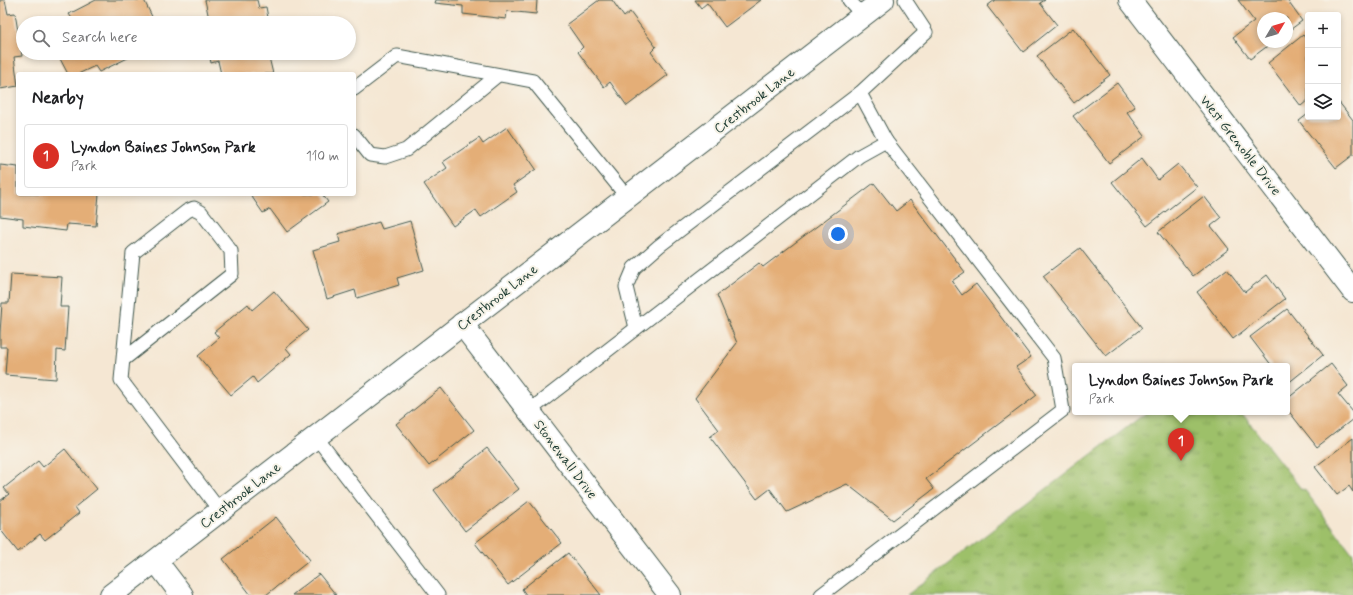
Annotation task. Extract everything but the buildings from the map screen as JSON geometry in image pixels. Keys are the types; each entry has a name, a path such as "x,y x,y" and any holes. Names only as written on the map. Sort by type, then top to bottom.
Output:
{"street":[{"name":"Crestbrook Lane","path":"110,595 627,197 856,8 883,0"},
{"name":"West Grenoble Drive","path":"1130,0 1353,291"},
{"name":"Stonewall Drive","path":"462,324 670,595"},
{"path":"156,561 182,595"}],"lane":[{"path":"636,328 626,287 634,268 659,246 860,92 926,32 904,0"},
{"path":"356,88 397,56 534,81 627,197"},
{"path":"356,138 370,155 385,157 406,150 498,75"},
{"path":"822,595 1063,410 1054,358 886,142 860,92"},
{"path":"529,411 859,156 886,142"},
{"path":"123,360 232,274 231,251 201,212 194,208 133,253 121,380 220,511"},
{"path":"316,436 438,595"}],"green space":[{"path":"1143,415 1243,415 1302,490 1304,489 1353,554 1353,595 907,595"}],"place":[{"name":"Lyndon Baines Johnson Park","path":"1181,461"}]}
